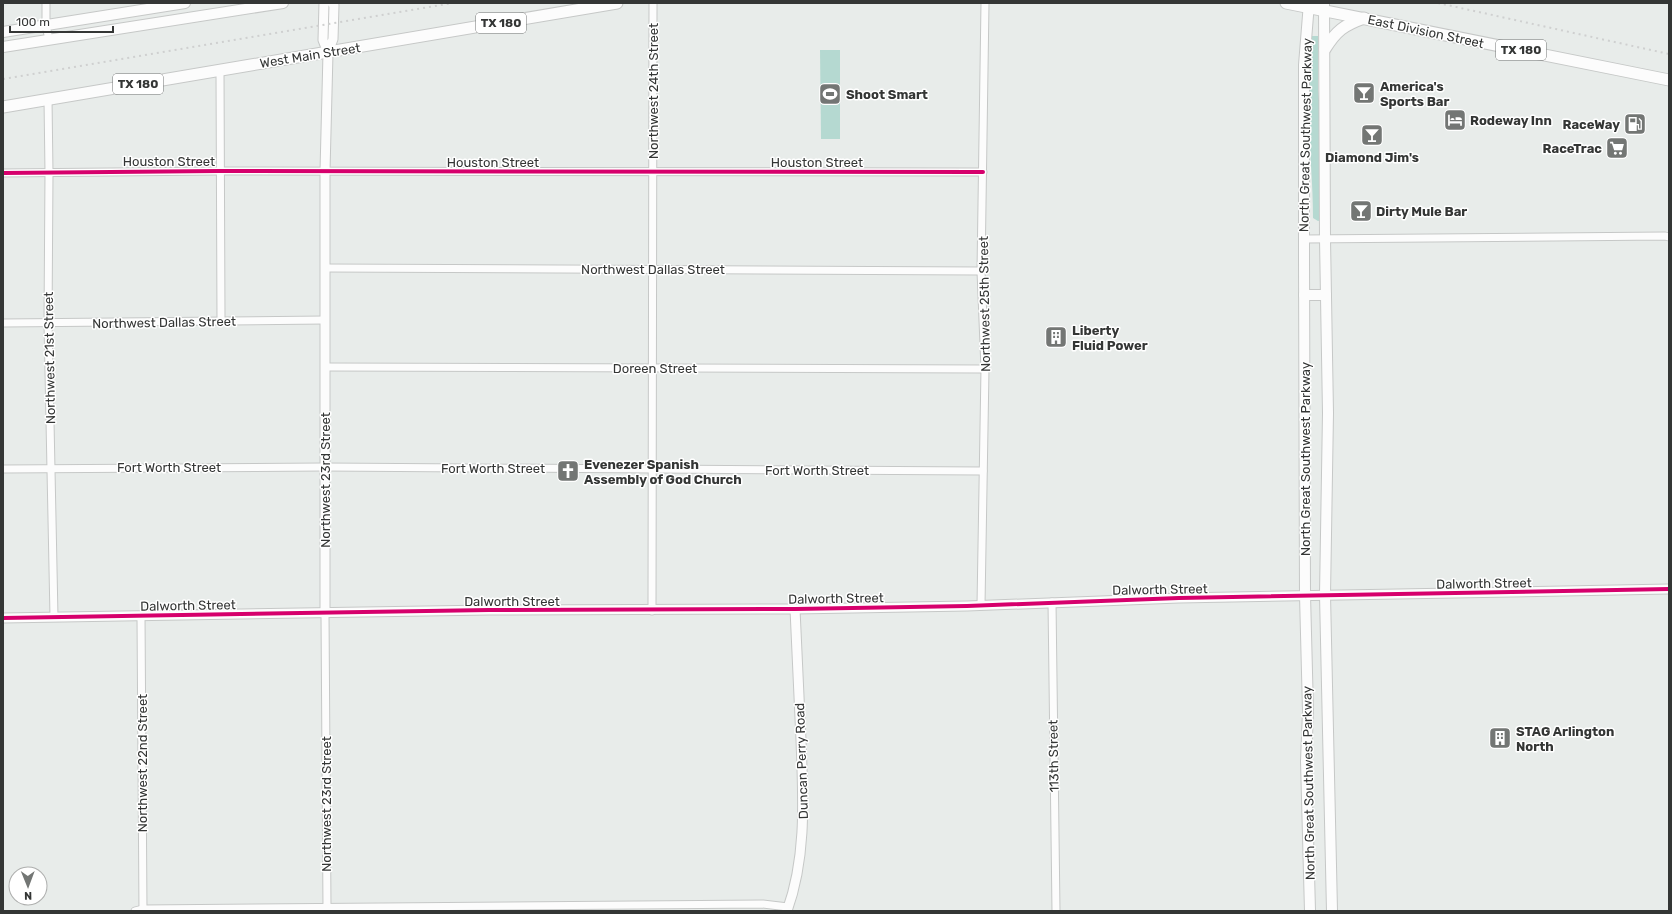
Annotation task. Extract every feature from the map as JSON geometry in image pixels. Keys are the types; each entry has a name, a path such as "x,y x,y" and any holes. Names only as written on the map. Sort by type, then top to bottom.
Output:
{"main road":[{"path":"3,32 185,3"},
{"path":"3,47 283,3"},
{"name":"West Main Street","path":"3,107 617,3"},
{"name":"TX 180","path":"1286,3 1325,6"},
{"name":"North Great Southwest Parkway","path":"1309,5 1304,65 1304,295 1308,711 1306,764 1310,911"},
{"name":"North Great Southwest Parkway","path":"1325,6 1325,239 1328,413 1326,595 1332,911"},
{"name":"East Division Street","path":"1325,6 1364,18 1669,80"},
{"path":"1325,49 1333,36 1341,28 1364,18"},
{"path":"1304,295 1326,296"}],"street":[{"path":"46,3 46,25 49,40"},
{"name":"Northwest 23rd Street","path":"324,3 323,40 328,53"},
{"name":"Northwest 23rd Street","path":"327,908 324,467 325,171 328,53 333,39 334,5 332,3"},
{"name":"Northwest 24th Street","path":"652,610 653,3"},
{"name":"Northwest 25th Street","path":"981,605 985,369 981,271 985,3"},
{"path":"220,70 219,170 221,321"},
{"name":"Northwest 21st Street","path":"48,99 48,323 54,617"},
{"name":"Houston Street","path":"3,173 219,170 983,172"},
{"path":"1304,239 1665,236 1669,238"},
{"name":"Northwest Dallas Street","path":"325,268 981,271"},
{"name":"Northwest Dallas Street","path":"3,323 325,320"},
{"name":"Doreen Street","path":"325,367 985,369"},
{"name":"Fort Worth Street","path":"3,469 324,467 983,471"},
{"name":"Dalworth Street","path":"3,618 489,610 795,609 1326,595 1669,590"},
{"name":"113th Street","path":"1052,602 1056,911"},
{"name":"Duncan Perry Road","path":"787,909 799,868 802,831 803,792 795,609"},
{"name":"Northwest 22nd Street","path":"141,616 143,910"},
{"path":"135,911 327,908 526,909 763,904 787,909"}],"green space":[{"path":"1312,36 1318,36 1318,90 1322,132 1322,220 1318,221 1313,218 1309,125"},
{"name":"Shoot Smart","path":"820,50 840,50 840,139 821,139"}],"railway":[{"path":"3,79 453,3"},
{"path":"1438,3 1669,54"}],"cycle path":[{"path":"3,173 219,171 983,172"},
{"path":"3,618 489,610 795,609 967,606 1179,598 1669,589"}],"place":[{"name":"America's Sports Bar","path":"1364,93"},
{"name":"Shoot Smart","path":"830,94"},
{"name":"Rodeway Inn","path":"1455,120"},
{"name":"RaceWay","path":"1635,124"},
{"name":"Diamond Jim's","path":"1372,135"},
{"name":"RaceTrac","path":"1617,148"},
{"name":"Dirty Mule Bar","path":"1361,211"},
{"name":"Liberty Fluid Power","path":"1056,337"},
{"name":"Evenezer Spanish Assembly of God Church","path":"568,471"},
{"name":"STAG Arlington North","path":"1500,738"}]}
